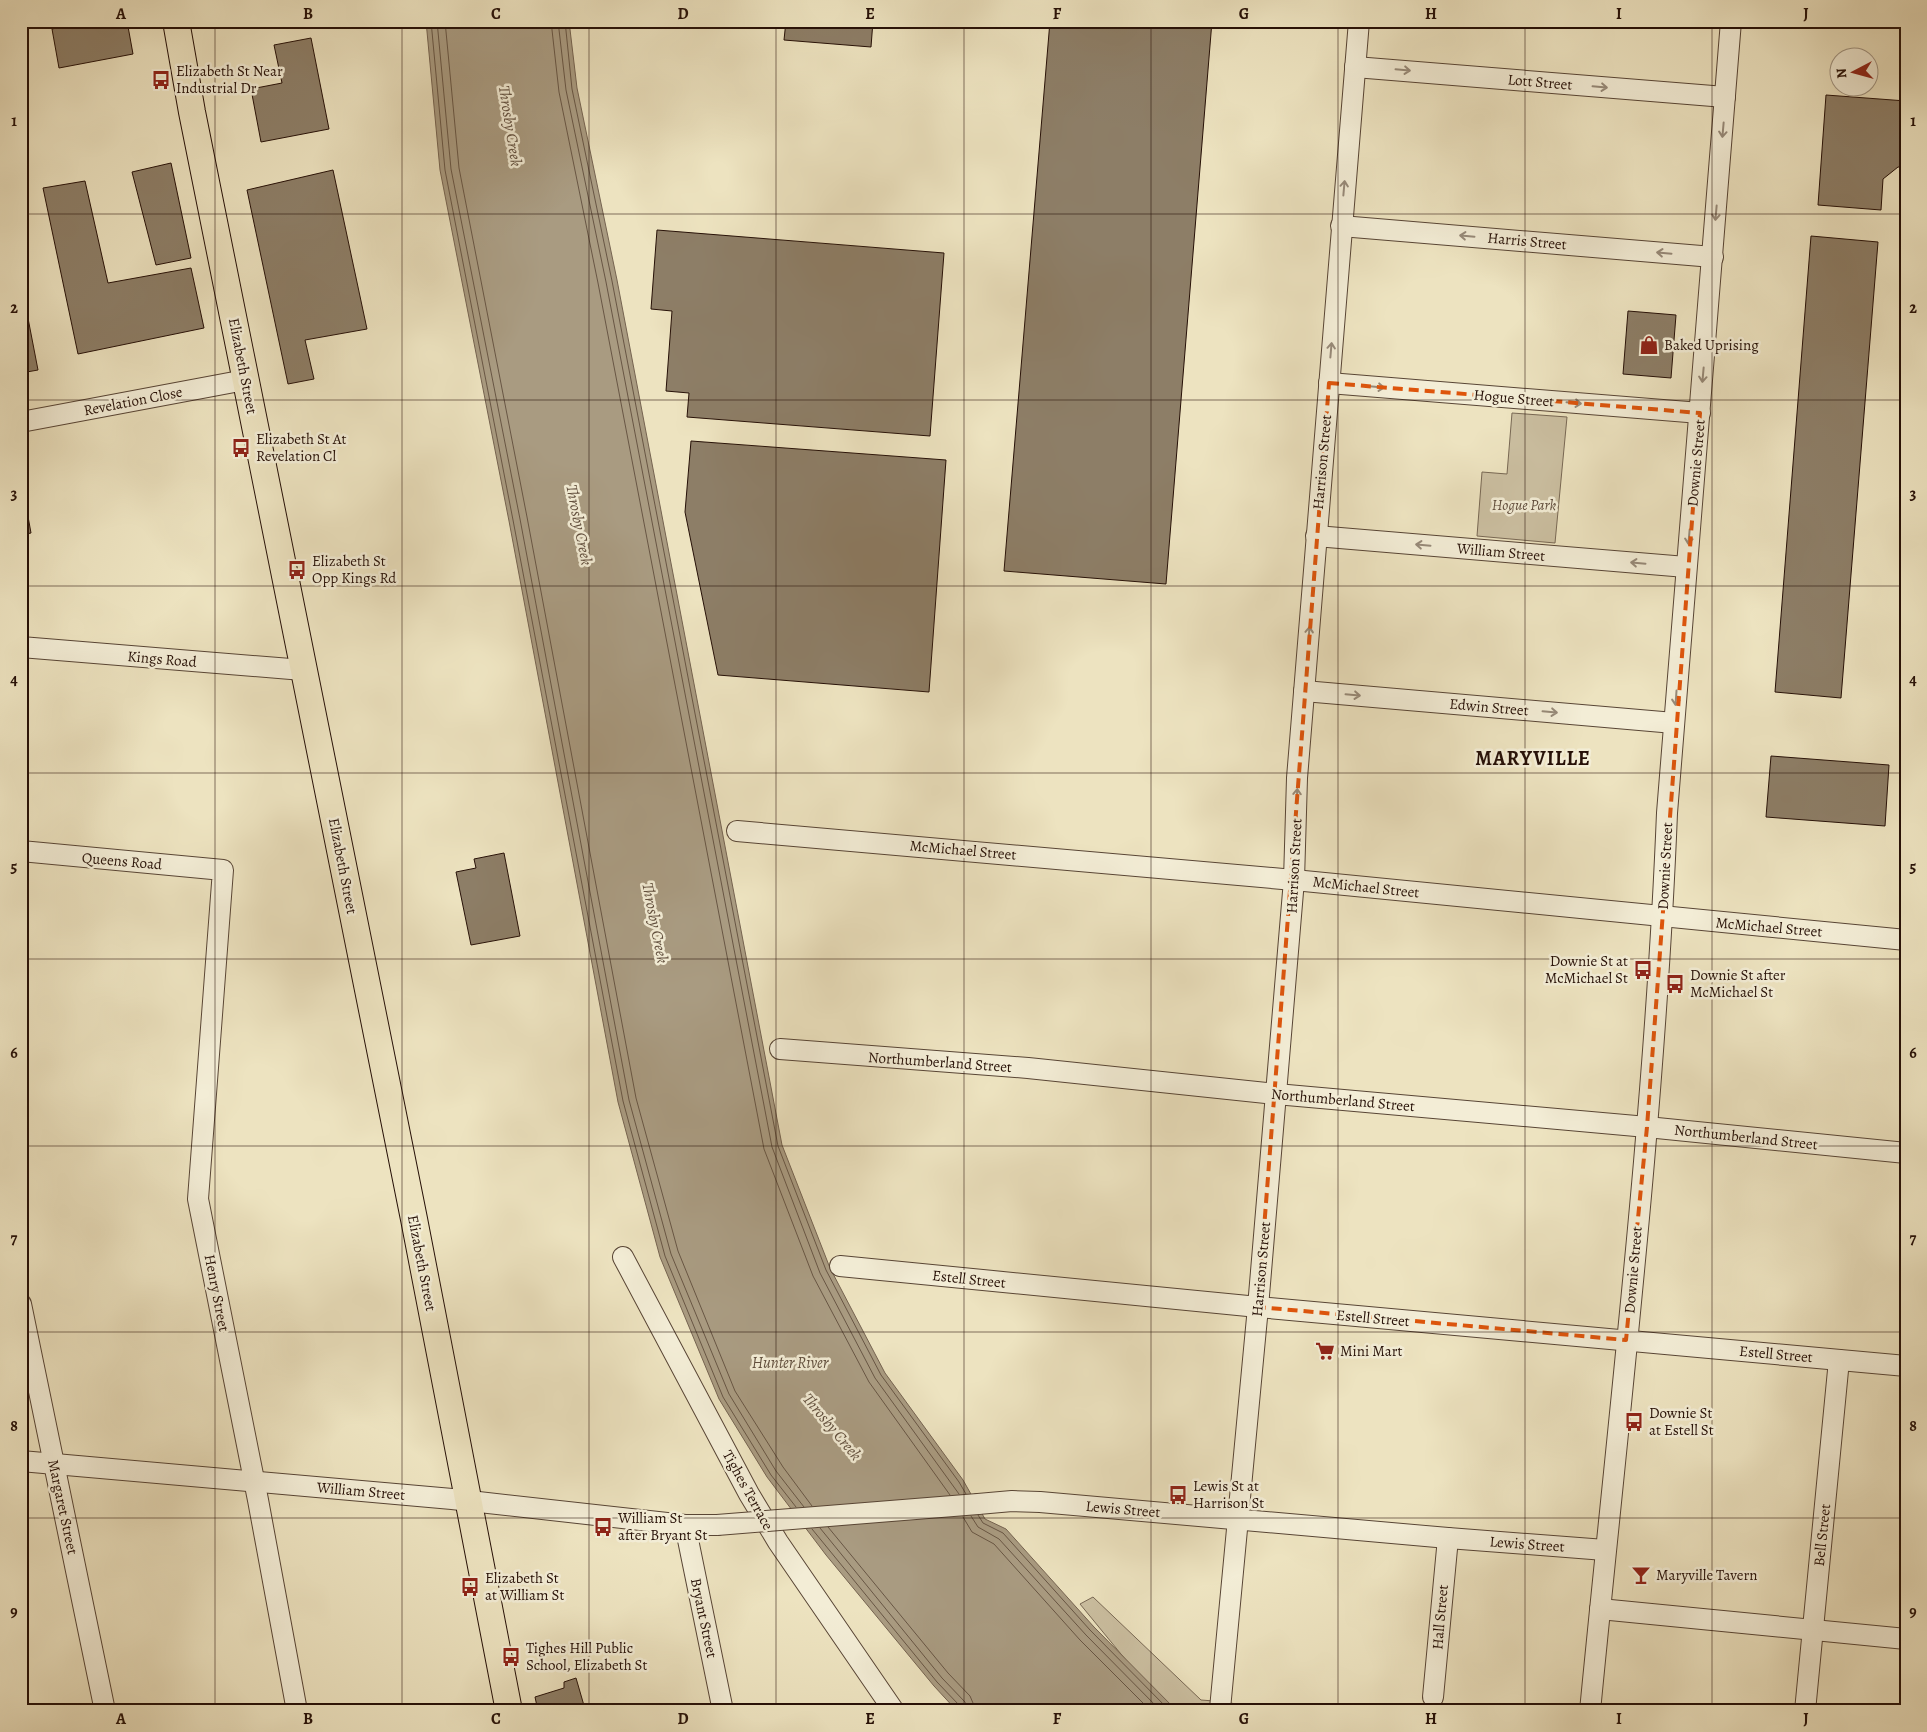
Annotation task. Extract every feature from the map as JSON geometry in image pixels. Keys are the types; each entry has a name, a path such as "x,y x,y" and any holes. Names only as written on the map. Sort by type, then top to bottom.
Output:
{"main road":[{"name":"Elizabeth Street","path":"176,21 192,112 412,1209 510,1711"}],"street":[{"name":"Harrison Street","path":"1220,1709 1258,1307 1294,880 1297,778 1358,21"},
{"name":"Downie Street","path":"1590,1711 1647,1127 1662,916 1667,813 1732,21"},
{"name":"Lott Street","path":"1355,66 1726,97"},
{"name":"Harris Street","path":"1341,226 1712,257"},
{"name":"Revelation Close","path":"21,422 246,380"},
{"name":"Hogue Street","path":"1329,383 1700,413"},
{"name":"William Street","path":"1316,536 1686,567"},
{"name":"Kings Road","path":"21,647 303,670"},
{"name":"Edwin Street","path":"1304,691 1674,723"},
{"name":"McMichael Street","path":"737,831 1294,880 1906,940"},
{"name":"Queens Road","path":"22,857 223,870"},
{"name":"Henry Street","path":"223,870 198,1199 297,1711"},
{"name":"Northumberland Street","path":"780,1049 1028,1068 1276,1094 1906,1152"},
{"name":"Tighes Terrace","path":"622,1257 758,1510 894,1711"},
{"name":"Estell Street","path":"840,1266 1258,1307 1906,1366"},
{"name":"Margaret Street","path":"21,1304 105,1711"},
{"name":"Bell Street","path":"1805,1711 1839,1360"},
{"name":"William Street","path":"21,1460 468,1501 701,1525"},
{"name":"Lewis Street","path":"701,1525 1012,1501 1238,1518 1448,1538 1605,1550"},
{"name":"Bryant Street","path":"701,1525 723,1711"},
{"name":"Hall Street","path":"1433,1697 1448,1538"},
{"path":"1600,1609 1906,1640"}],"highlighted area":[{"path":"1329,383 1700,413 1647,1127 1626,1340 1258,1307"}],"green space":[{"name":"Hogue Park","path":"1512,413 1567,417 1555,543 1477,536 1482,472 1507,474"},
{"path":"1093,1597 1201,1700 1239,1705 1239,1711 1176,1711 1148,1687 1080,1604"}],"water":[{"name":"Hunter River","path":"426,21 569,21 577,88 617,280 782,1145 830,1268 885,1373 963,1480 985,1519 1006,1529 1094,1627 1177,1711 957,1711 934,1686 826,1555 767,1477 719,1399 660,1257 618,1102 509,521 440,170"}],"building":[{"path":"92,21 127,21 133,54 59,68 52,29"},
{"path":"786,21 873,21 871,47 784,40"},
{"path":"1050,21 1212,21 1166,584 1004,571"},
{"path":"311,38 329,129 261,142 251,89 282,83 274,45"},
{"path":"1826,95 1830,95 1830,98 1906,101 1906,167 1898,167 1883,179 1881,210 1818,205"},
{"path":"171,163 191,258 156,265 132,172"},
{"path":"333,170 367,329 305,340 314,379 288,384 247,190"},
{"path":"85,181 108,283 191,268 204,328 78,354 43,188"},
{"path":"657,230 944,253 930,436 687,417 689,393 666,391 672,311 651,309"},
{"path":"1811,236 1878,242 1841,698 1775,692"},
{"path":"21,282 38,370 21,373"},
{"name":"Baked Uprising","path":"1628,311 1676,315 1671,378 1623,374"},
{"path":"691,441 946,460 929,692 718,675 685,512"},
{"path":"21,478 31,533 21,535"},
{"path":"1771,756 1889,765 1885,826 1766,817"},
{"path":"504,853 520,936 471,945 456,872 476,868 474,859"},
{"path":"576,1678 585,1709 579,1711 538,1711 535,1697 564,1688 564,1682"}],"place":[{"name":"Elizabeth St Near Industrial Dr","path":"161,80"},
{"name":"Baked Uprising","path":"1649,345"},
{"name":"Elizabeth St At Revelation Cl","path":"241,448"},
{"name":"Elizabeth St Opp Kings Rd","path":"297,570"},
{"name":"Downie St at McMichael St","path":"1643,970"},
{"name":"Downie St after McMichael St","path":"1675,984"},
{"name":"Mini Mart","path":"1325,1351"},
{"name":"Downie St at Estell St","path":"1634,1422"},
{"name":"Lewis St at Harrison St","path":"1178,1495"},
{"name":"William St after Bryant St","path":"603,1527"},
{"name":"Maryville Tavern","path":"1641,1575"},
{"name":"Elizabeth St at William St","path":"470,1587"},
{"name":"Tighes Hill Public School, Elizabeth St","path":"511,1657"}],"district":[{"name":"MARYVILLE","path":"1533,758"}],"water label":[{"name":"Throsby Creek","path":"510,126"},
{"name":"Throsby Creek","path":"579,525"},
{"name":"Throsby Creek","path":"655,923"},
{"name":"Throsby Creek","path":"832,1427"}]}
